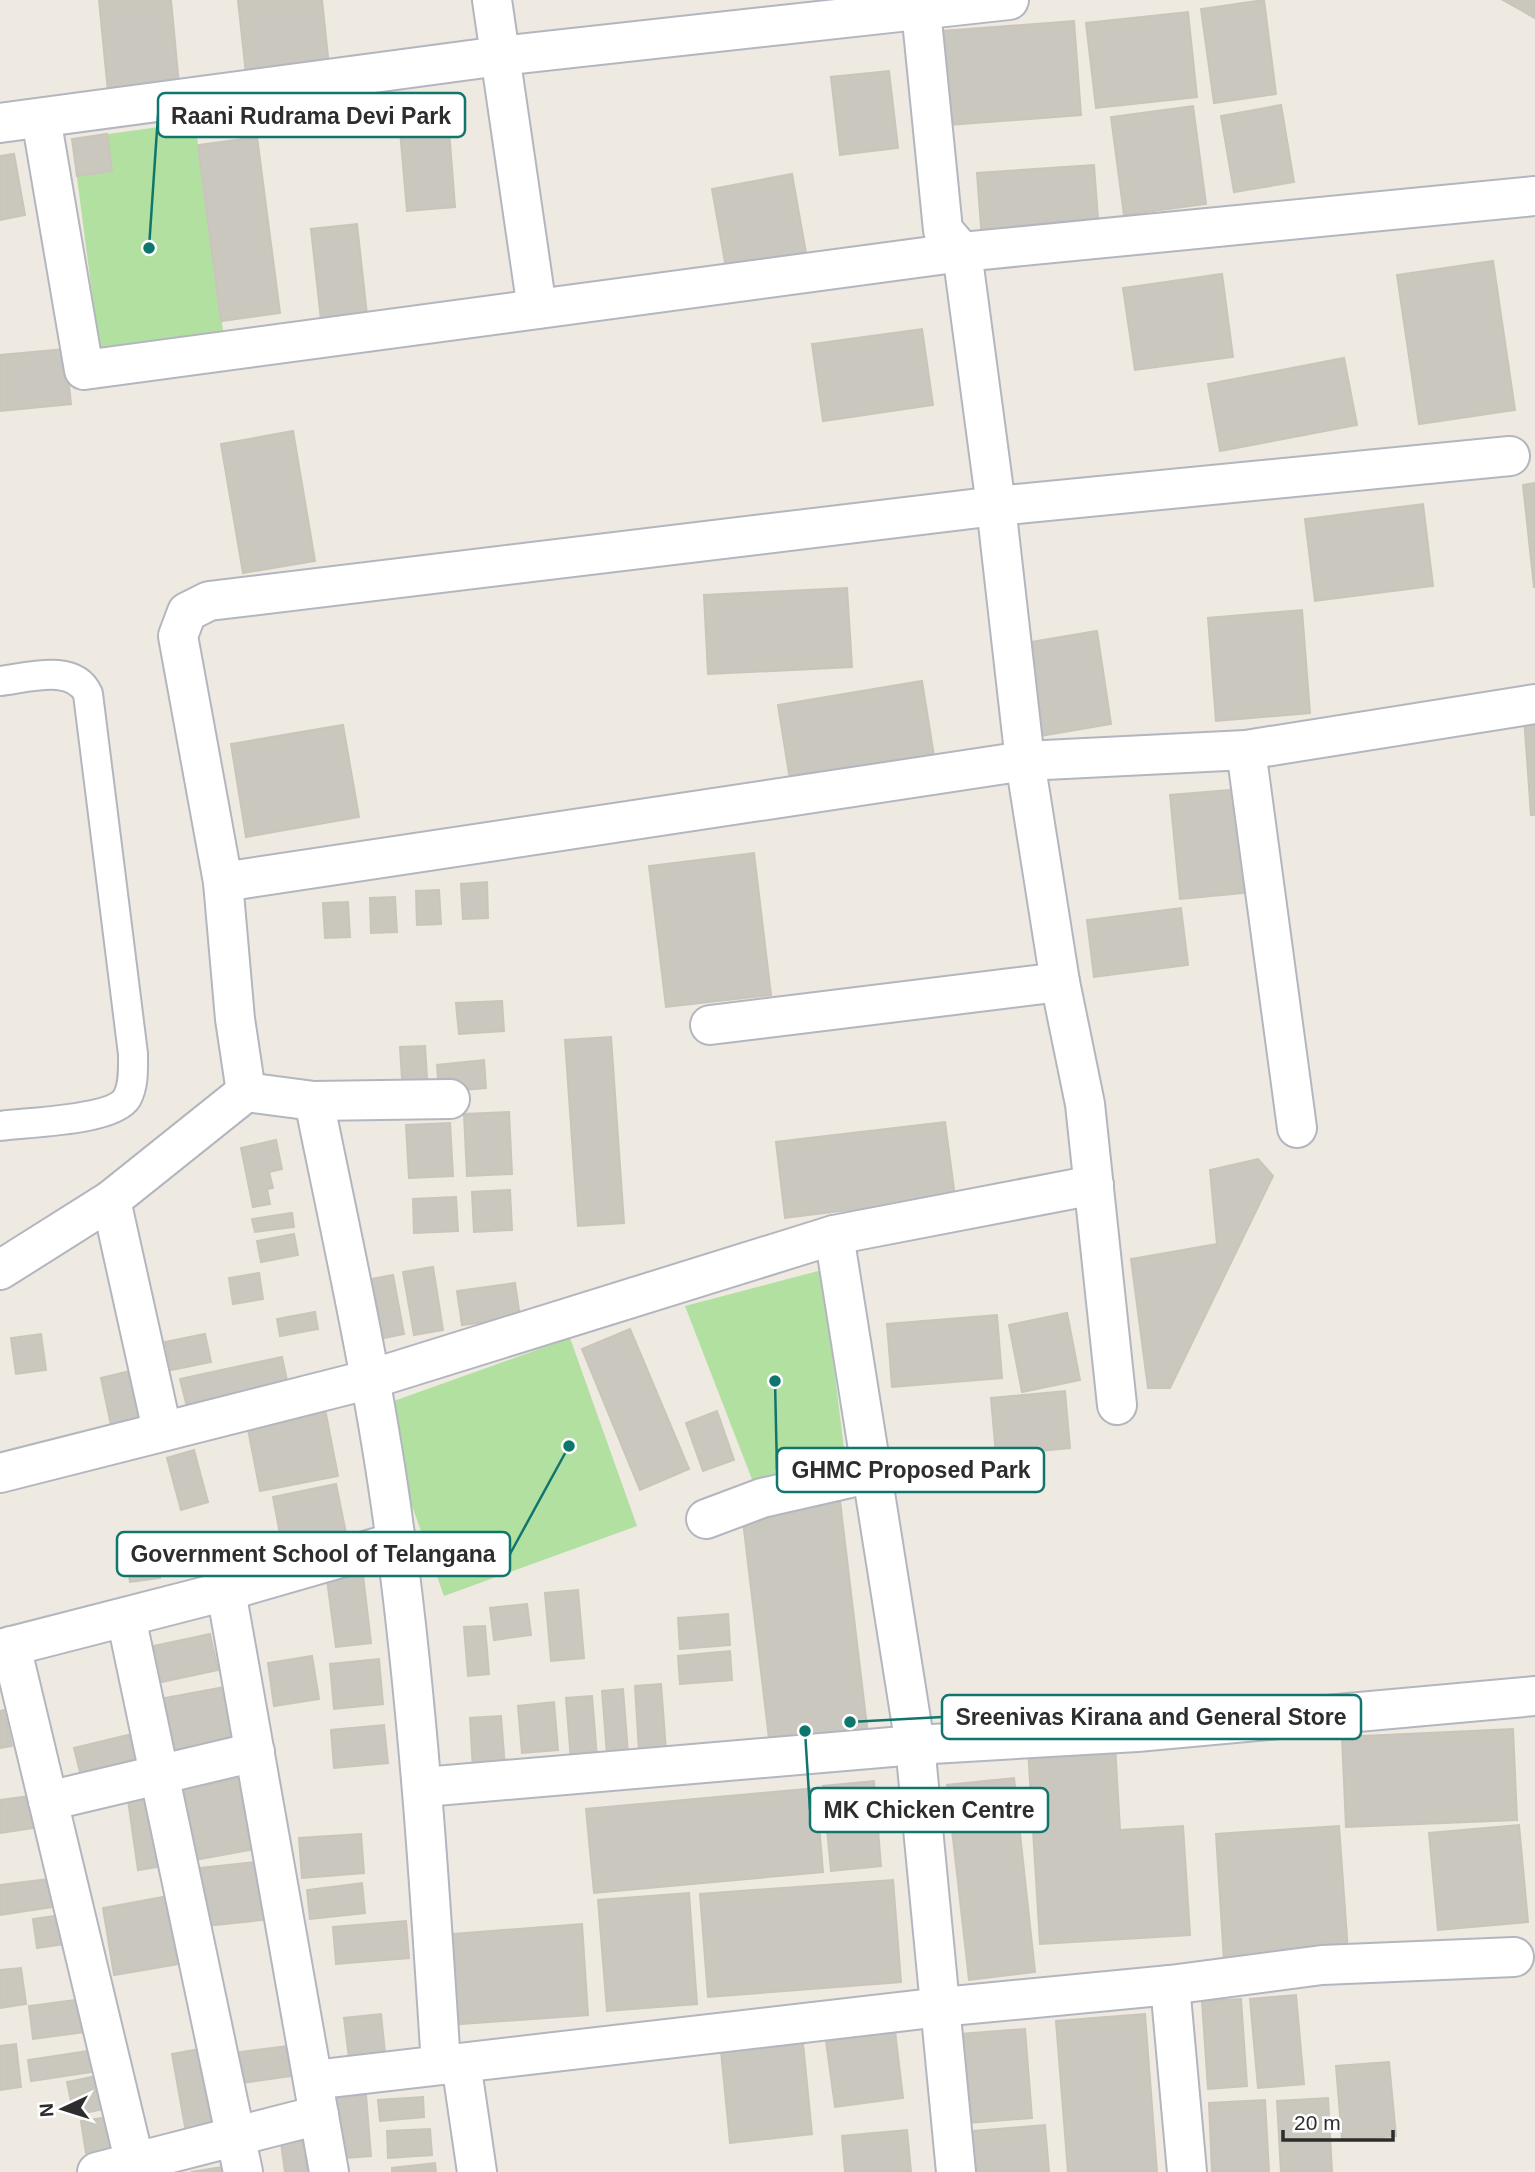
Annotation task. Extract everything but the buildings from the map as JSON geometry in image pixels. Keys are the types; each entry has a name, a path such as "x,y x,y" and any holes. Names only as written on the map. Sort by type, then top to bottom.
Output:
{"street":[{"path":"492,0 537,309"},
{"path":"0,123 500,56 920,4 1009,0"},
{"path":"920,4 943,230 962,253 996,506 1025,761 1060,982 1085,1104 1117,1405"},
{"path":"41,118 84,370 962,253 1535,196"},
{"path":"246,1092 223,881 178,636 187,612 208,601 996,506 1510,456"},
{"path":"0,681 58,675 74,678 83,685 88,694 133,1054 132,1083 128,1097 112,1111 0,1126"},
{"path":"223,881 1025,761 1246,750 1535,704"},
{"path":"1246,750 1297,1128"},
{"path":"710,1025 1060,982"},
{"path":"0,1270 111,1200 246,1092 314,1101 450,1100"},
{"path":"314,1101 371,1379 396,1542 424,1787 451,2064 477,2172"},
{"path":"0,1473 371,1379 834,1235 1094,1185"},
{"path":"111,1200 162,1430"},
{"path":"834,1235 915,1745 956,2172"},
{"path":"706,1519 762,1498 872,1474"},
{"path":"136,2168 48,1801 6,1647 226,1591 396,1542"},
{"path":"226,1591 329,2172"},
{"path":"126,1617 239,2155"},
{"path":"424,1787 915,1745 1138,1732 1535,1696"},
{"path":"48,1801 255,1752"},
{"path":"97,2172 239,2155 316,2097 451,2064 940,2007 1170,1985 1322,1965 1514,1957"},
{"path":"1170,1985 1187,2172"}],"green space":[{"path":"195,122 224,338 100,355 72,139"},
{"path":"822,1270 845,1457 755,1487 685,1306"},
{"path":"570,1338 637,1526 444,1596 377,1407"}],"place":[{"name":"Raani Rudrama Devi Park","path":"149,248"},
{"name":"GHMC Proposed Park","path":"775,1381"},
{"name":"Government School of Telangana","path":"569,1446"},
{"name":"Sreenivas Kirana and General Store","path":"850,1722"},
{"name":"MK Chicken Centre","path":"805,1731"}]}
